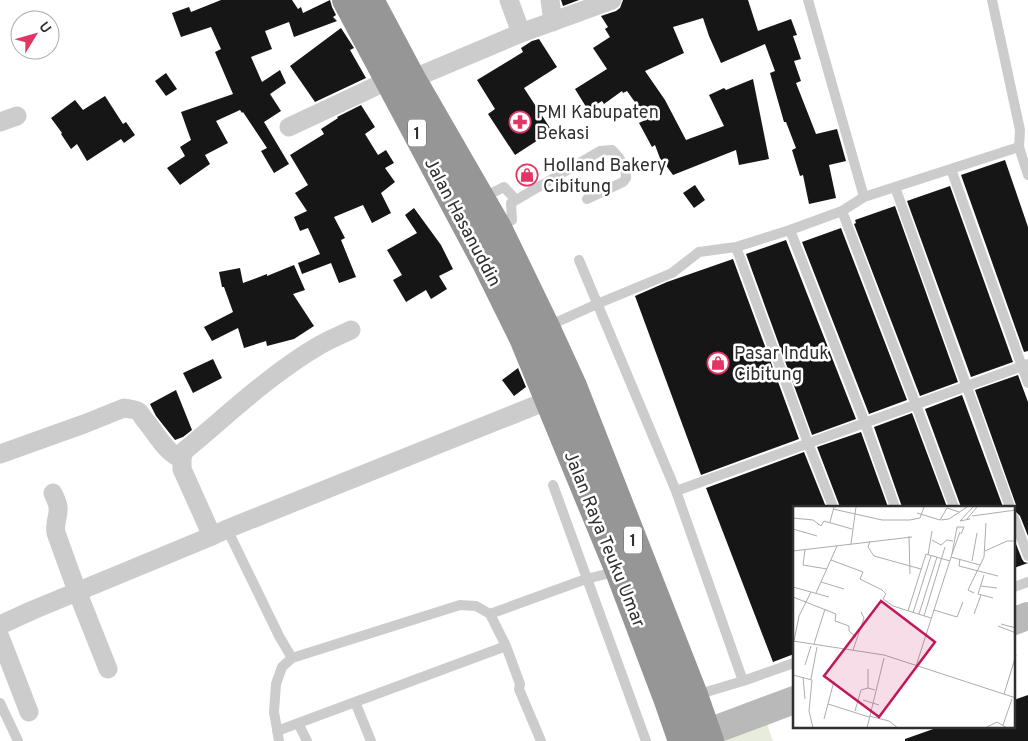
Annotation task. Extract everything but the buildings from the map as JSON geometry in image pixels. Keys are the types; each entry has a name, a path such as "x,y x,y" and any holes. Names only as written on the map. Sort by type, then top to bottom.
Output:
{"highway":[{"name":"Jalan Hasanuddin","path":"346,0 374,29 400,79 487,265 534,333"},
{"name":"Jalan Hasanuddin","path":"370,0 374,29"},
{"name":"Jalan Hasanuddin","path":"400,79 481,198 498,228 534,333"},
{"name":"Jalan Raya Teuku Umar","path":"534,333 549,400 619,571 667,698 693,733"},
{"name":"Jalan Raya Teuku Umar","path":"534,333 573,386 694,695 693,733"}],"street":[{"path":"509,0 521,34"},
{"path":"550,0 553,22"},
{"path":"289,127 400,79 612,0"},
{"path":"220,532 182,469 184,452 302,356 351,330"},
{"path":"0,625 220,532 549,400"},
{"path":"0,454 124,408 139,412 164,445 175,457 182,459"},
{"path":"53,493 58,504 55,525 56,533 108,669"},
{"path":"1016,620 1028,616"},
{"path":"0,637 29,712"},
{"path":"693,733 793,700"}],"lane":[{"path":"808,0 864,198"},
{"path":"992,0 1020,130 1019,147 1028,175"},
{"path":"534,333 672,273 699,252 736,246 790,230 842,211 864,198 1019,147"},
{"path":"498,228 512,220 510,203 600,151 612,150 622,161 626,171 626,178 623,182 587,199"},
{"path":"951,169 1025,365 1028,383"},
{"path":"481,198 504,187 516,200"},
{"path":"895,187 1010,506"},
{"path":"842,211 954,506"},
{"path":"790,230 865,423 895,506"},
{"path":"736,246 833,506"},
{"path":"579,260 676,491 743,681"},
{"path":"676,491 1025,365"},
{"path":"553,485 646,741"},
{"path":"1016,523 1028,556"},
{"path":"220,532 292,658"},
{"path":"490,614 586,579 619,571"},
{"path":"1016,586 1028,582"},
{"path":"506,646 298,723 278,736 274,712 276,684 282,667 292,658 460,605 476,606 490,614 506,646 520,684 519,689 541,741"},
{"path":"694,695 743,681 793,663"},
{"path":"355,702 371,741"},
{"path":"0,703 18,741"},
{"path":"298,723 307,741"}],"shaded area":[{"path":"763,712 773,741 682,741"}],"place":[{"name":"PMI Kabupaten Bekasi","path":"520,122"},
{"name":"Holland Bakery Cibitung","path":"527,175"},
{"name":"Pasar Induk Cibitung","path":"718,363"}]}
